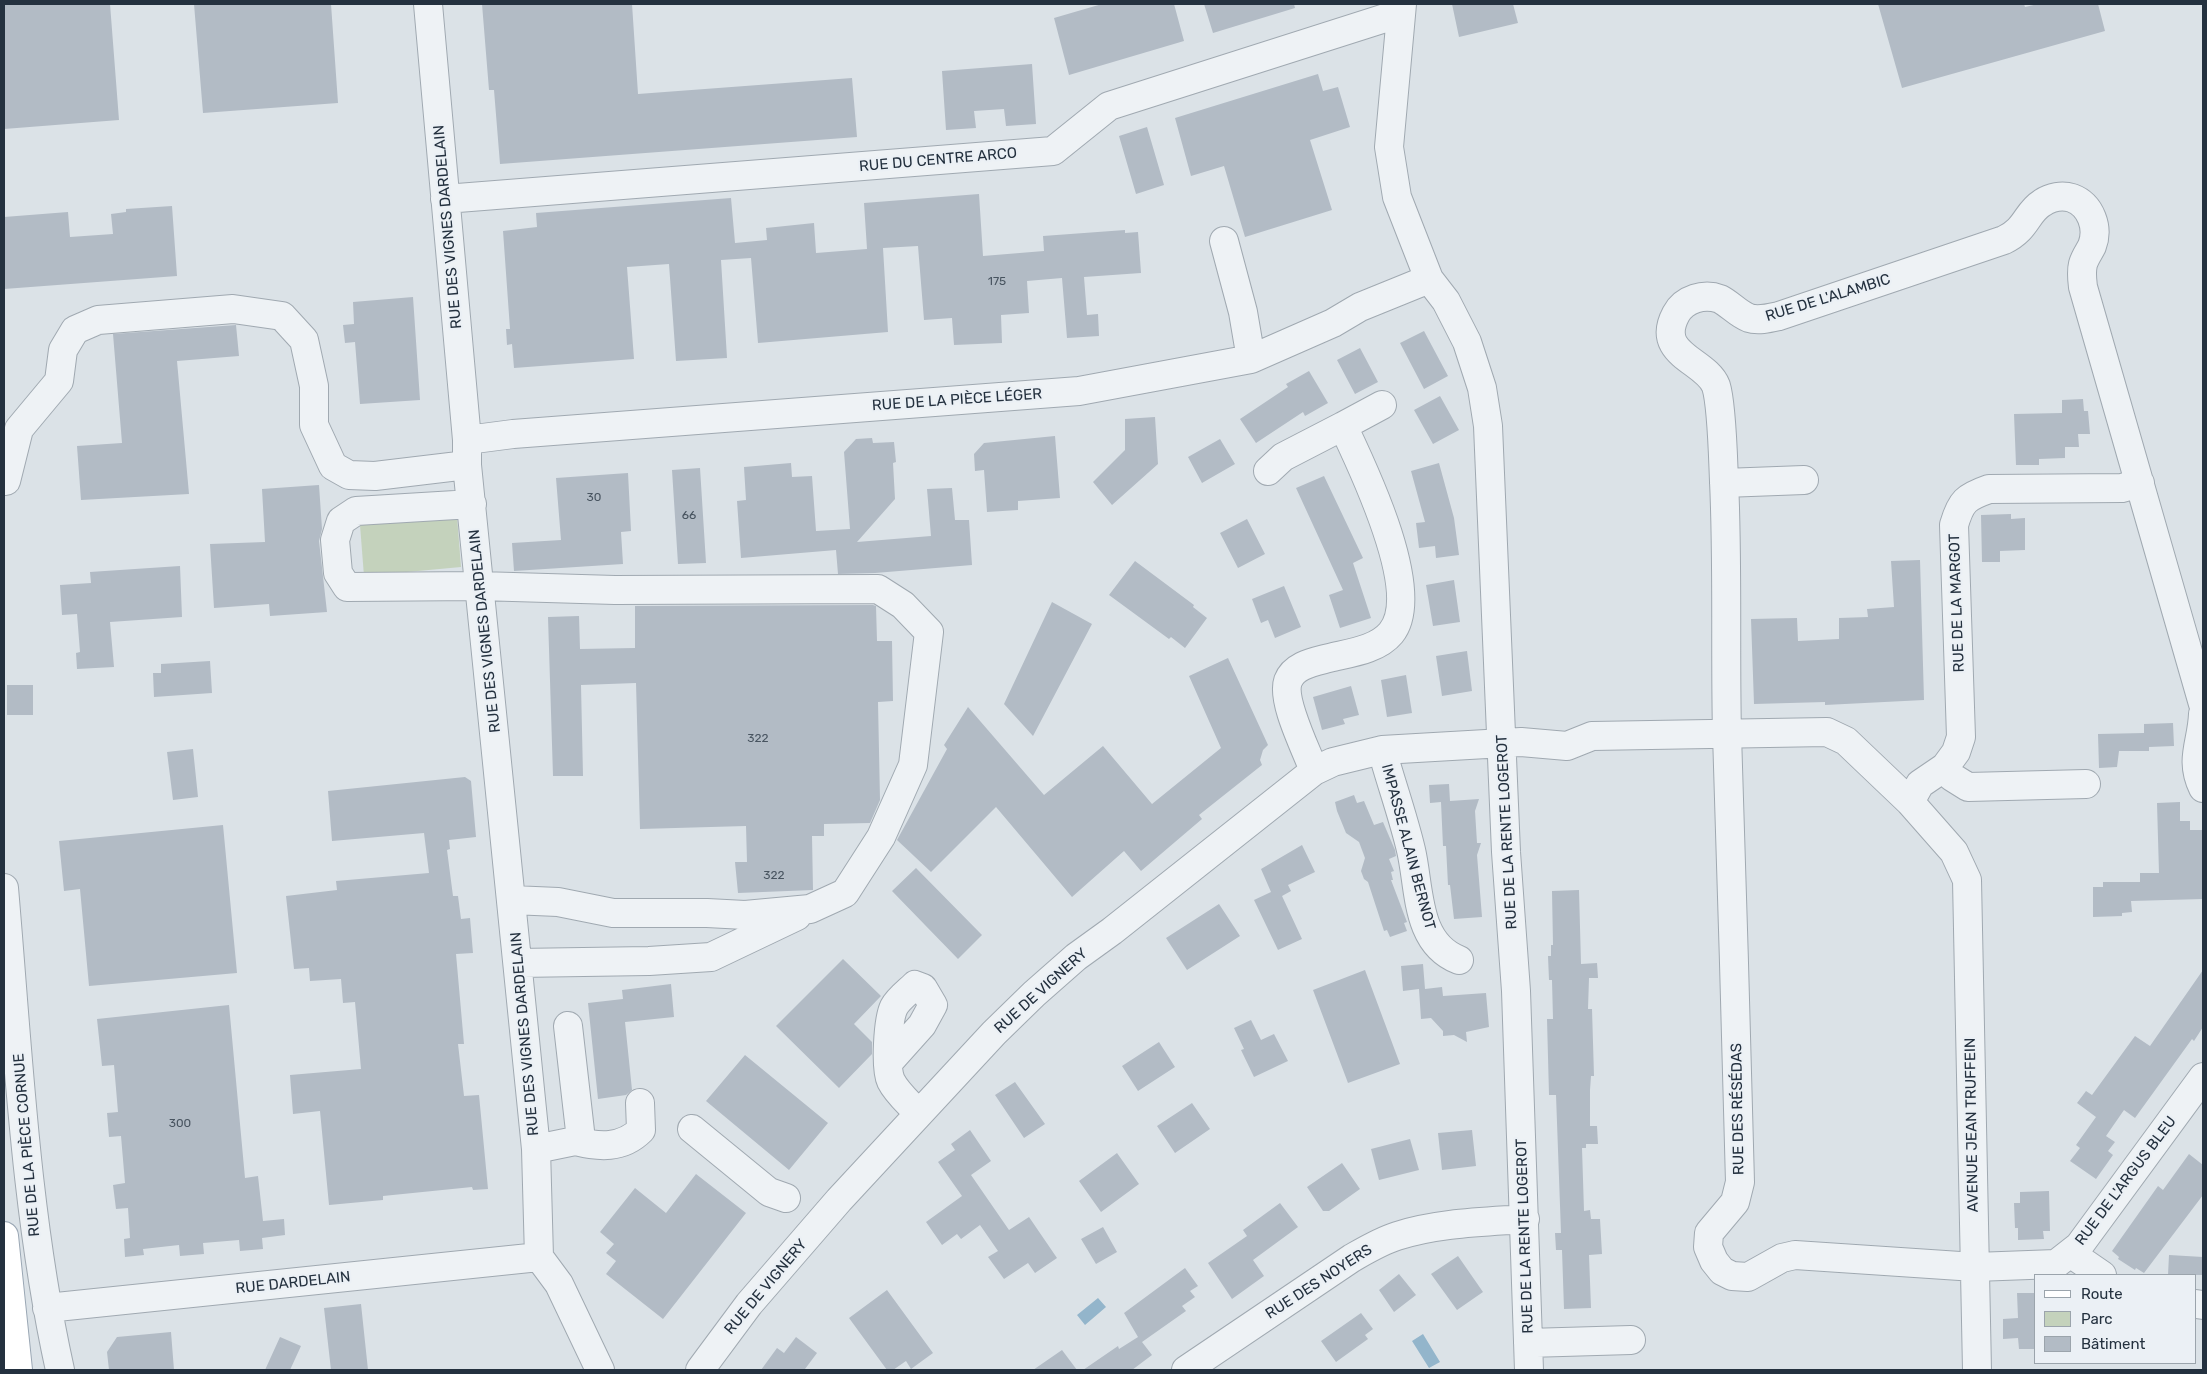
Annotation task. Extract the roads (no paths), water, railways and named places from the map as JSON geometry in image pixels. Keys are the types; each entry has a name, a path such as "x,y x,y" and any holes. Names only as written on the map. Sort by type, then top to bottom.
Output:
{"main road":[{"path":"4,1236 18,1370"}],"street":[{"name":"RUE DES VIGNES DARDELAIN","path":"428,4 479,586 536,1149 539,1257"},
{"name":"RUE DU CENTRE ARCO","path":"445,199 1053,151 1109,106 1401,8"},
{"path":"1401,8 1389,147 1397,197 1429,279"},
{"name":"RUE DE L'ALAMBIC","path":"1727,733 1724,482 1716,385 1703,369 1682,356 1672,338 1672,326 1676,314 1686,303 1697,298 1708,297 1719,299 1752,320 1779,316 2004,240 2015,235 2041,203 2053,198 2066,197 2078,201 2087,209 2093,220 2095,232 2081,274 2083,287 2140,483"},
{"path":"1224,241 1243,312 1251,360"},
{"name":"RUE DE LA RENTE LOGEROT","path":"1429,279 1446,301 1467,342 1485,400 1488,426 1506,852 1516,991 1529,1370"},
{"name":"RUE DE LA PIÈCE LÉGER","path":"4,481 6,481 19,429 58,381 64,350 75,330 98,320 233,309 282,316 304,340 314,386 314,425 333,466 349,475 375,476 467,452 512,434 1079,391 1251,360 1333,323 1360,307 1429,279"},
{"path":"1268,472 1282,457 1382,405"},
{"path":"1314,771 1287,697 1289,679 1295,670 1306,664 1364,649 1380,642 1391,634 1398,622 1400,604 1394,558 1381,511 1343,426"},
{"path":"1724,482 1804,480"},
{"path":"2140,483 2203,704"},
{"name":"RUE DE LA MARGOT","path":"1945,767 1956,752 1961,736 1962,707 1954,525 1959,508 1970,496 1989,490 2122,488 2140,483"},
{"path":"472,504 356,511 341,521 336,540 338,573 347,587 479,586 615,590 878,589 903,605 929,632 913,765 881,837 846,893 711,957 650,961 518,963"},
{"path":"2203,714 2196,761 2198,776 2203,788"},
{"name":"RUE DE VIGNERY","path":"700,1370 749,1304 918,1113 994,1033 1076,956 1112,931 1314,771 1333,762 1382,750 1501,743 1567,746 1592,736 1827,732 1846,741 1910,802 1954,852 1967,880"},
{"name":"RUE DES RÉSÉDAS","path":"1727,733 1740,1182 1735,1202 1720,1216 1709,1233 1708,1248 1714,1261 1722,1271 1732,1276 1748,1277 1782,1258 1796,1254 1975,1267"},
{"name":"IMPASSE ALAIN BERNOT","path":"1382,750 1412,851 1417,893 1428,932 1438,948 1447,956 1459,960"},
{"path":"1910,802 1920,784 1945,767 1952,777 1968,787 2086,784"},
{"name":"AVENUE JEAN TRUFFEIN","path":"1967,880 1977,1370"},
{"name":"RUE DE LA PIÈCE CORNUE","path":"4,888 34,1227 47,1308 60,1370"},
{"path":"512,900 558,902 613,913 745,915 810,909"},
{"path":"568,1026 580,1131 575,1141"},
{"path":"888,1063 890,1080 900,1095 918,1113"},
{"name":"RUE DE L'ARGUS BLEU","path":"1975,1267 2056,1264 2079,1246 2203,1077"},
{"path":"536,1149 575,1141 608,1146 631,1140 641,1130 640,1103"},
{"path":"692,1129 769,1192 786,1198"},
{"name":"RUE DES NOYERS","path":"1186,1370 1352,1258 1374,1246 1397,1236 1424,1230 1524,1219"},
{"path":"2070,1253 2101,1274"},
{"path":"539,1257 559,1284 600,1370"},
{"name":"RUE DARDELAIN","path":"47,1308 539,1257"},
{"path":"1528,1343 1631,1340"}],"water":[{"path":"1098,1298 1106,1307 1085,1325 1077,1315"},
{"path":"1423,1334 1440,1362 1429,1368 1412,1341"}]}
